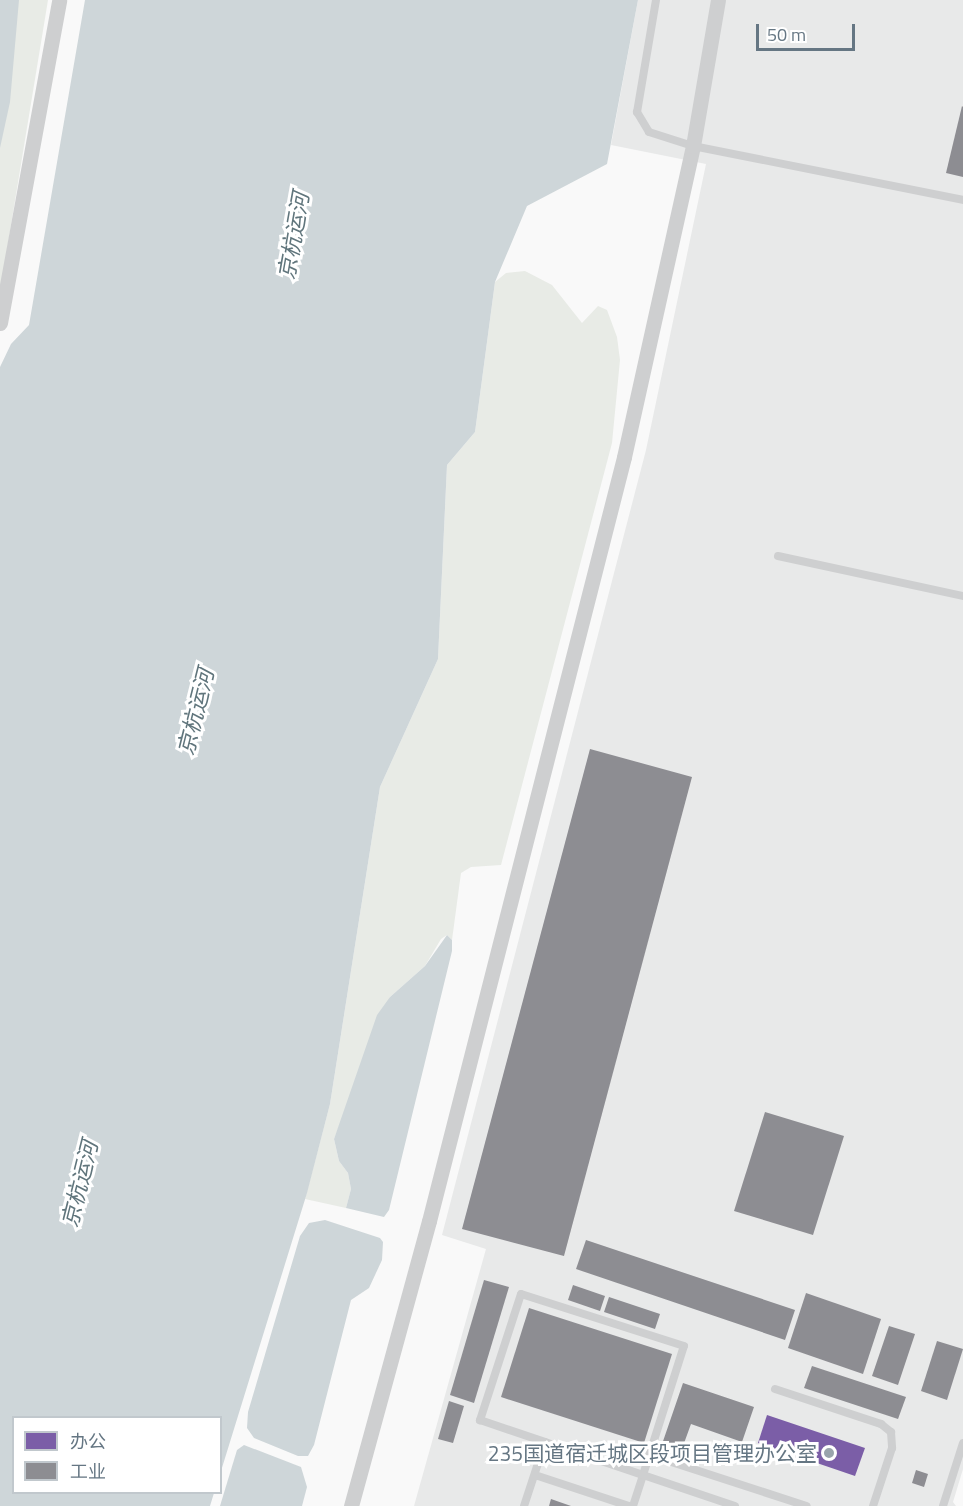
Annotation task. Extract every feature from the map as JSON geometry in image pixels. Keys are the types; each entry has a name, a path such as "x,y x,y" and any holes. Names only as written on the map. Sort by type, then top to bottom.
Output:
{"street":[{"path":"1,323 59,0"},
{"path":"351,1506 429,1221 621,469 693,146 718,0"}],"lane":[{"path":"656,0 638,119 654,134 693,146 963,200"},
{"path":"778,556 963,597"},
{"path":"633,1506 643,1475 684,1346 522,1294 480,1420 545,1442 643,1475 735,1506"},
{"path":"775,1389 880,1424 891,1432 892,1448 873,1506"},
{"path":"524,1506 545,1442"},
{"path":"943,1506 963,1443"},
{"path":"662,1459 807,1506"},
{"path":"535,1475 629,1506"}],"shaded area":[{"path":"0,0 48,0 0,292"},
{"path":"638,0 963,0 963,1469 953,1502 956,1506 414,1506 486,1249 442,1235 646,450 706,164 611,145"},
{"path":"525,271 552,285 582,323 598,306 607,310 617,337 620,360 612,443 501,865 471,867 461,873 452,940 447,935 441,939 425,966 390,997 334,1139 339,1161 348,1173 351,1189 346,1208 305,1199 330,1104 380,787 438,659 447,465 475,432 495,282 506,273"}],"water":[{"path":"0,0 19,0 10,102 0,148"},
{"name":"京杭运河","path":"85,0 638,0 607,164 527,206 495,282 475,432 447,465 438,659 380,787 330,1104 307,1193 222,1468 222,1416 12,1416 12,1494 214,1494 210,1506 0,1506 0,367 11,344 29,325"},
{"path":"447,935 452,940 452,951 389,1210 384,1217 346,1208 351,1189 348,1173 339,1161 334,1139 377,1015 390,997 425,966"},
{"path":"325,1220 380,1238 383,1242 382,1260 369,1288 351,1300 314,1445 308,1456 298,1456 254,1438 247,1428 248,1412 300,1236 309,1223"},
{"path":"244,1445 301,1467 307,1487 302,1506 220,1506 237,1450"}],"building: 办公":[{"path":"767,1415 865,1448 855,1476 758,1443"}],"building: 工业":[{"path":"963,107 963,177 946,173"},
{"path":"590,749 692,777 564,1256 462,1229"},
{"path":"765,1112 844,1136 813,1235 734,1211"},
{"path":"586,1240 795,1310 785,1340 576,1269"},
{"path":"484,1280 509,1287 474,1403 450,1395"},
{"path":"573,1285 605,1296 600,1311 568,1300"},
{"path":"806,1293 881,1319 863,1374 788,1348"},
{"path":"609,1297 660,1314 655,1329 604,1312"},
{"path":"529,1308 672,1354 644,1443 501,1397"},
{"path":"889,1326 915,1334 898,1385 872,1376"},
{"path":"937,1341 963,1349 947,1400 921,1391"},
{"path":"812,1366 906,1397 898,1419 804,1388"},
{"path":"683,1383 754,1407 742,1442 691,1424 679,1457 660,1450"},
{"path":"449,1401 464,1406 453,1443 438,1439"},
{"path":"916,1470 928,1474 924,1487 912,1483"},
{"path":"551,1499 571,1506 549,1506"}],"place":[{"name":"235国道宿迁城区段项目管理办公室","path":"829,1453"}]}
